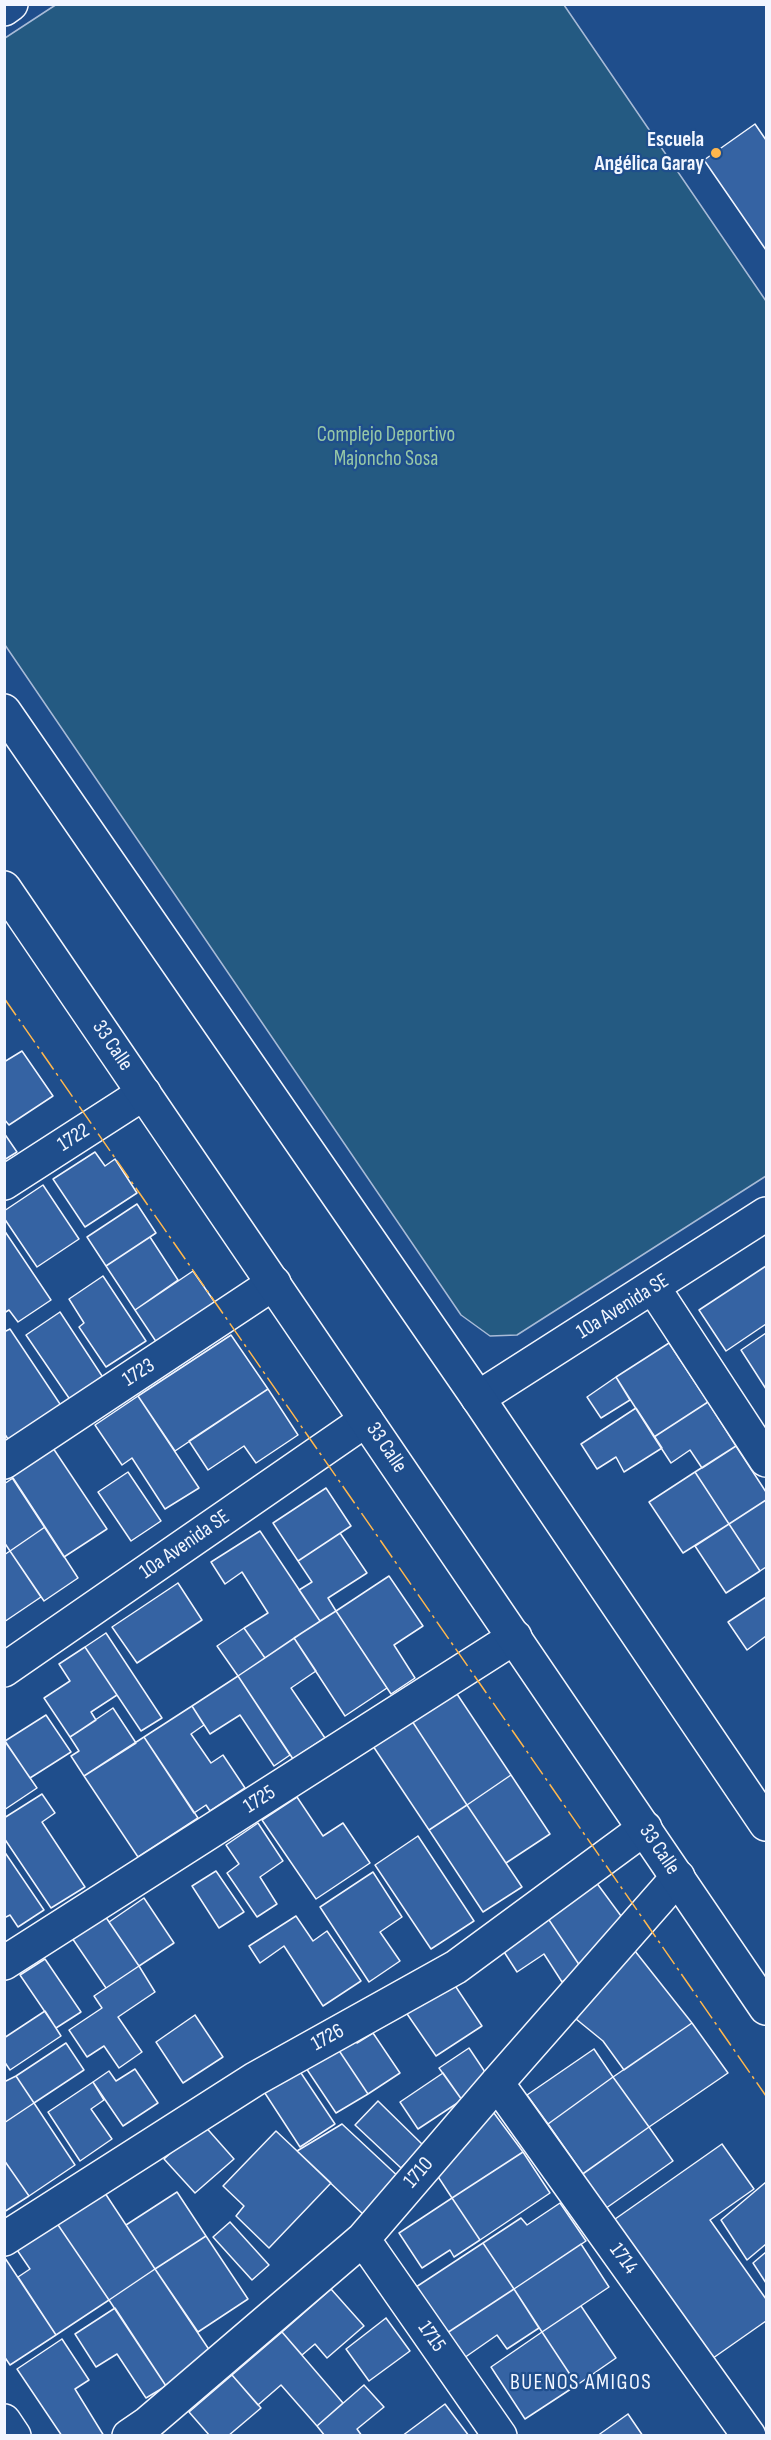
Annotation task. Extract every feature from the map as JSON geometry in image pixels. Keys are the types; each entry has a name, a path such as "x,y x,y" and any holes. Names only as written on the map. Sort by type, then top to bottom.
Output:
{"street":[{"path":"4,9 11,4"},
{"path":"4,711 478,1398 766,1824"},
{"name":"33 Calle","path":"6,894 274,1283 766,2008"},
{"name":"1722","path":"4,1183 144,1093"},
{"name":"10a Avenida SE","path":"478,1398 766,1214"},
{"name":"1723","path":"4,1462 274,1283"},
{"path":"653,1287 766,1460"},
{"name":"10a Avenida SE","path":"4,1670 366,1420"},
{"name":"1725","path":"4,1963 515,1638"},
{"name":"1726","path":"4,2239 255,2079 456,1967 645,1828"},
{"name":"1710","path":"129,2436 148,2423 363,2239 678,1878"},
{"name":"1714","path":"497,2083 749,2436"},
{"name":"1715","path":"363,2239 500,2436"},
{"path":"4,2421 14,2436"}],"green space":[{"name":"Complejo Deportivo Majoncho Sosa","path":"57,4 564,5 766,301 766,1176 517,1335 490,1336 461,1315 5,645 5,38"}],"building":[{"path":"755,124 766,140 766,250 704,160"},
{"path":"22,1051 53,1096 9,1125 4,1119 4,1062"},
{"path":"4,1133 17,1152 4,1160"},
{"path":"95,1152 105,1166 115,1159 137,1193 85,1227 53,1179"},
{"path":"43,1185 79,1239 37,1267 4,1218 4,1211"},
{"path":"137,1204 156,1233 106,1266 87,1237"},
{"path":"4,1230 51,1300 18,1322 9,1310 4,1313"},
{"path":"150,1237 178,1280 135,1310 106,1266"},
{"path":"766,1266 766,1324 726,1351 699,1310"},
{"path":"193,1271 218,1307 159,1346 135,1310"},
{"path":"103,1276 146,1341 106,1367 79,1327 84,1323 69,1299"},
{"path":"60,1312 104,1379 71,1401 26,1335"},
{"path":"10,1329 62,1407 10,1442 4,1433 4,1332"},
{"path":"766,1333 766,1389 741,1350"},
{"path":"231,1335 268,1389 175,1451 138,1396"},
{"path":"669,1343 708,1402 654,1437 616,1377"},
{"path":"616,1377 630,1400 601,1418 587,1397"},
{"path":"268,1389 298,1435 256,1463 244,1446 208,1470 189,1441"},
{"path":"138,1396 199,1488 165,1509 132,1458 122,1465 95,1425"},
{"path":"708,1402 736,1446 702,1468 690,1450 671,1463 654,1437"},
{"path":"636,1408 662,1448 624,1472 616,1457 597,1469 581,1444"},
{"path":"736,1446 766,1492 766,1500 729,1524 695,1472"},
{"path":"53,1448 107,1529 64,1557 11,1476"},
{"path":"128,1472 161,1521 131,1541 98,1492"},
{"path":"695,1472 729,1524 683,1553 649,1502"},
{"path":"13,1478 45,1527 10,1551 4,1542 4,1484"},
{"path":"326,1488 351,1526 298,1561 273,1523"},
{"path":"766,1500 766,1567 760,1571 729,1524"},
{"path":"729,1524 760,1571 726,1593 695,1546"},
{"path":"45,1527 78,1578 44,1601 10,1551"},
{"path":"260,1531 320,1621 265,1658 244,1628 268,1613 242,1572 225,1584 211,1562"},
{"path":"340,1533 367,1573 328,1598 336,1611 320,1621 299,1590 312,1582 298,1561"},
{"path":"10,1551 41,1597 4,1622 4,1555"},
{"path":"389,1576 423,1626 394,1645 415,1678 391,1694 336,1611"},
{"path":"178,1583 202,1620 137,1663 112,1627"},
{"path":"766,1597 766,1636 747,1650 728,1622"},
{"path":"336,1611 387,1688 345,1716 294,1638"},
{"path":"244,1628 265,1658 238,1676 217,1646"},
{"path":"106,1633 162,1718 141,1731 85,1647"},
{"path":"294,1638 316,1671 291,1688 325,1738 293,1759 238,1676"},
{"path":"85,1647 117,1695 91,1712 96,1720 70,1737 44,1698 70,1681 59,1664"},
{"path":"238,1676 290,1755 274,1766 240,1715 210,1734 192,1706"},
{"path":"455,1691 511,1775 467,1805 412,1721"},
{"path":"192,1706 204,1725 191,1734 211,1763 223,1755 245,1788 210,1811 206,1805 194,1813 144,1737"},
{"path":"113,1708 136,1743 84,1776 71,1756 79,1751 70,1737"},
{"path":"46,1715 71,1752 30,1778 5,1741"},
{"path":"412,1721 467,1805 429,1830 373,1746"},
{"path":"144,1737 198,1818 138,1857 84,1776"},
{"path":"4,1740 37,1788 4,1810"},
{"path":"511,1775 550,1834 506,1863 467,1805"},
{"path":"42,1794 55,1813 42,1822 85,1887 51,1908 4,1838 4,1818"},
{"path":"297,1797 323,1836 343,1823 370,1863 316,1899 262,1820"},
{"path":"467,1805 522,1887 483,1912 429,1830"},
{"path":"258,1823 283,1861 260,1877 277,1904 257,1917 227,1873 239,1864 226,1845"},
{"path":"418,1836 474,1921 431,1949 375,1865"},
{"path":"4,1851 44,1910 18,1927 10,1915 4,1918"},
{"path":"216,1871 244,1912 219,1928 192,1886"},
{"path":"373,1872 402,1917 380,1932 400,1961 369,1982 320,1907"},
{"path":"593,1878 624,1920 582,1969 545,1914"},
{"path":"144,1898 174,1943 139,1966 109,1922"},
{"path":"103,1913 139,1966 106,1988 70,1935"},
{"path":"545,1914 582,1969 562,1982 544,1954 517,1972 499,1944"},
{"path":"296,1916 313,1941 327,1931 361,1981 323,2006 284,1946 260,1963 249,1946"},
{"path":"631,1946 692,2023 624,2070 603,2041 576,2019"},
{"path":"45,1959 81,2012 56,2028 20,1975"},
{"path":"139,1966 155,1992 118,2017 142,2052 119,2068 104,2046 87,2057 69,2030 102,2008 94,1996"},
{"path":"450,1978 482,2026 436,2056 403,2008"},
{"path":"45,2011 61,2036 10,2070 4,2061 4,2038"},
{"path":"195,2015 223,2057 183,2083 156,2042"},
{"path":"692,2023 728,2073 649,2127 613,2077"},
{"path":"347,2029 357,2043 373,2033 400,2073 368,2094 332,2040"},
{"path":"332,2040 368,2094 336,2113 300,2059"},
{"path":"66,2043 84,2070 34,2103 16,2076"},
{"path":"469,2048 491,2081 462,2100 439,2068"},
{"path":"594,2049 613,2077 548,2124 527,2095"},
{"path":"293,2061 335,2124 300,2147 259,2084"},
{"path":"135,2069 158,2103 123,2126 93,2082 109,2071 116,2081"},
{"path":"443,2073 462,2100 418,2129 400,2102"},
{"path":"16,2076 34,2103 4,2123 4,2082"},
{"path":"613,2077 649,2127 583,2174 548,2124"},
{"path":"93,2082 104,2100 91,2109 112,2139 80,2161 48,2112"},
{"path":"378,2101 423,2145 401,2168 355,2125"},
{"path":"34,2103 75,2165 29,2196 4,2160 4,2123"},
{"path":"488,2105 523,2152 452,2198 435,2172"},
{"path":"203,2124 234,2159 195,2193 164,2159"},
{"path":"342,2124 402,2180 366,2217 297,2151"},
{"path":"649,2127 673,2161 602,2211 578,2177"},
{"path":"276,2131 331,2183 269,2248 236,2216 244,2206 223,2186"},
{"path":"722,2144 754,2189 710,2220 766,2299 766,2321 706,2363 608,2224"},
{"path":"523,2152 550,2193 480,2240 452,2198"},
{"path":"4,2160 29,2196 4,2212"},
{"path":"766,2182 766,2244 747,2260 721,2220"},
{"path":"101,2187 155,2269 109,2300 54,2219"},
{"path":"177,2192 206,2236 155,2269 126,2225"},
{"path":"452,2198 480,2240 454,2257 450,2250 422,2268 399,2233"},
{"path":"560,2203 586,2241 514,2289 483,2243 521,2218 527,2225"},
{"path":"54,2219 109,2300 56,2335 18,2277 30,2269 13,2244"},
{"path":"230,2222 269,2265 252,2280 213,2237"},
{"path":"206,2236 248,2299 198,2332 155,2269"},
{"path":"483,2243 514,2289 447,2333 416,2287"},
{"path":"581,2244 609,2287 542,2332 514,2289"},
{"path":"766,2252 766,2283 753,2263"},
{"path":"5,2258 56,2335 10,2365 4,2356"},
{"path":"155,2269 212,2354 166,2386 109,2300"},
{"path":"331,2289 364,2326 327,2358 315,2344 302,2355 282,2332"},
{"path":"514,2289 539,2328 507,2349 497,2335 464,2358 447,2333"},
{"path":"581,2306 616,2358 577,2385 542,2332"},
{"path":"115,2308 166,2386 146,2398 117,2354 96,2367 75,2334"},
{"path":"386,2318 410,2351 369,2381 346,2349"},
{"path":"282,2332 343,2403 317,2426 281,2385 258,2405 232,2375"},
{"path":"542,2332 577,2385 525,2419 491,2367"},
{"path":"62,2339 89,2380 75,2389 104,2436 62,2436 17,2369"},
{"path":"232,2375 261,2408 228,2436 210,2436 189,2412"},
{"path":"364,2385 384,2407 357,2429 362,2436 325,2436 317,2426"},
{"path":"445,2404 469,2436 402,2436"},
{"path":"628,2414 643,2436 597,2436"}],"power":[{"path":"4,998 766,2096"}],"place":[{"name":"Escuela Angélica Garay","path":"716,153"}],"district":[{"name":"BUENOS AMIGOS","path":"581,2383"}]}
